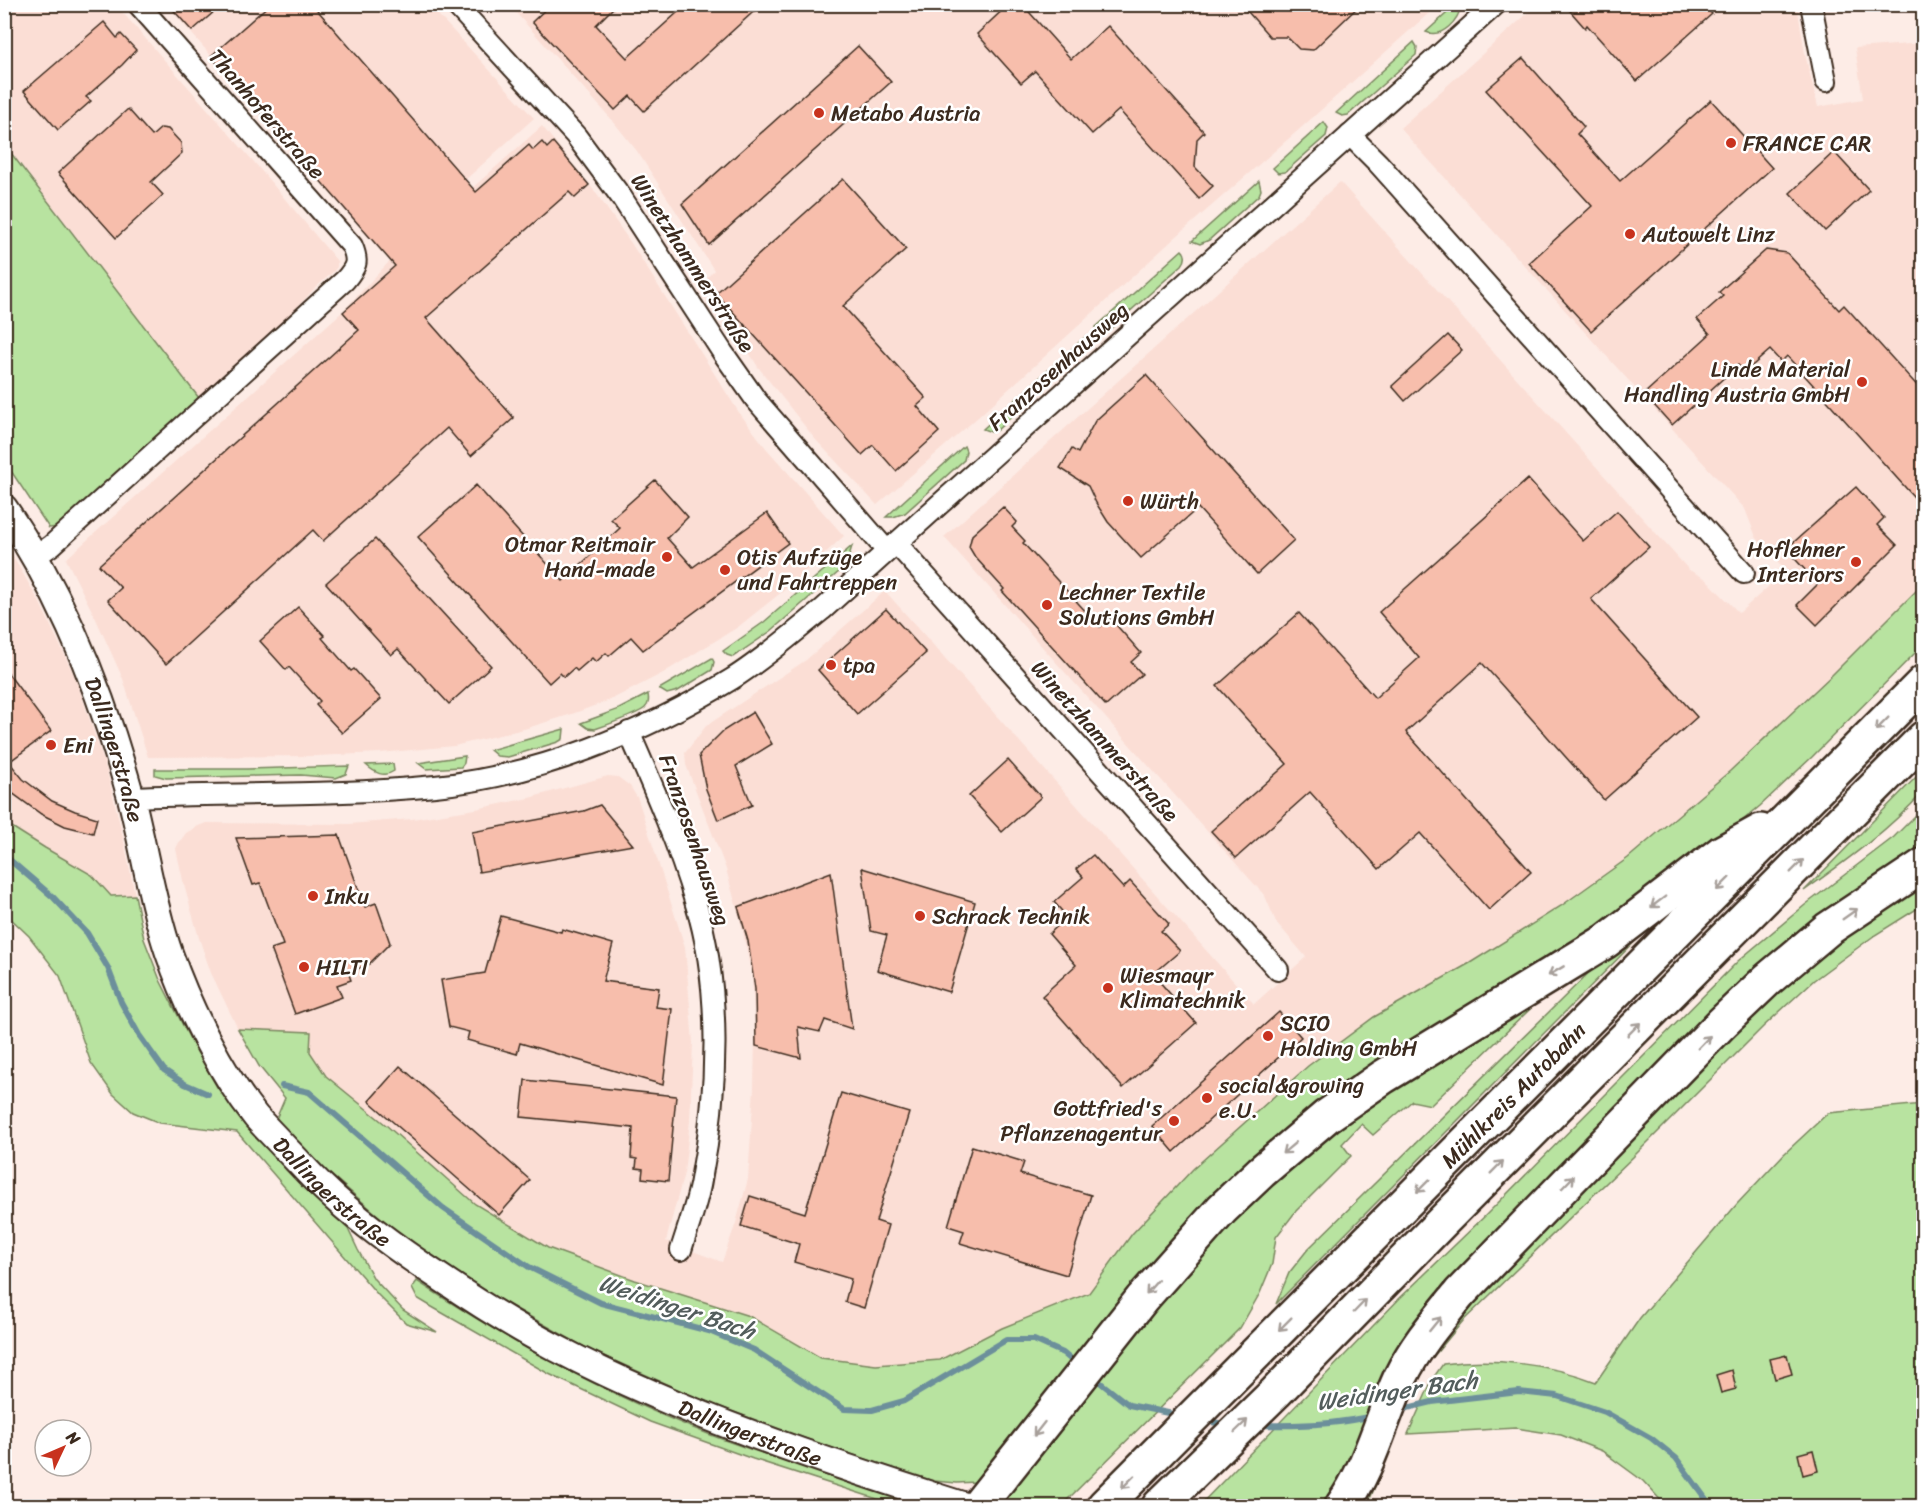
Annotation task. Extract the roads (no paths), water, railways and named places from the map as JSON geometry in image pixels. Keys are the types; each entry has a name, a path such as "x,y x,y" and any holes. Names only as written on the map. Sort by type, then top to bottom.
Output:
{"highway":[{"name":"Mühlkreis Autobahn","path":"1104,1506 1923,682"},
{"name":"Mühlkreis Autobahn","path":"1159,1506 1276,1392 1923,738"},
{"path":"978,1506 1142,1299 1222,1209 1261,1172 1328,1116 1383,1077 1606,941 1721,853 1794,813"},
{"path":"1342,1506 1361,1473 1402,1373 1422,1340 1460,1293 1721,1024 1767,980 1828,929 1923,865"}],"street":[{"name":"Thanhoferstraße","path":"35,557 52,545 355,269 356,256 351,246 138,4"},
{"name":"Winetzhammerstraße","path":"455,4 576,136 622,198 756,400 1278,970"},
{"path":"1811,4 1826,81"},
{"name":"Franzosenhausweg","path":"131,797 325,793 437,786 485,777 541,765 629,732 733,678 771,651 892,547 1350,135 1487,7"},
{"path":"1350,135 1378,163 1744,573"},
{"name":"Dallingerstraße","path":"4,508 35,557 63,610 104,706 131,797 149,879 169,952 187,998 222,1066 256,1117 323,1188 377,1233 418,1263 483,1306 555,1347 628,1383 711,1418 802,1453 965,1506"},
{"name":"Franzosenhausweg","path":"629,732 651,782 696,902 706,946 712,990 714,1043 712,1098 701,1181 681,1250"}],"waterway":[{"name":"Weidinger Bach","path":"4,855 53,897 87,933 108,968 121,1002 139,1035 164,1070 185,1084 208,1094"},
{"name":"Weidinger Bach","path":"282,1086 309,1092 443,1208 529,1267 601,1303 709,1331 754,1350 844,1409 872,1410 904,1401 1006,1340 1034,1340 1063,1353 1076,1364"},
{"name":"Weidinger Bach","path":"1092,1376 1129,1405 1178,1415"},
{"name":"Weidinger Bach","path":"1399,1410 1432,1402 1519,1392 1557,1396 1605,1412 1651,1438 1676,1458 1711,1506"},
{"name":"Weidinger Bach","path":"1260,1425 1316,1424 1372,1416"},
{"name":"Weidinger Bach","path":"1203,1421 1226,1424"}],"place":[{"name":"Metabo Austria","path":"819,113"},
{"name":"FRANCE CAR","path":"1731,143"},
{"name":"Autowelt Linz","path":"1630,234"},
{"name":"Linde Material Handling Austria GmbH","path":"1862,382"},
{"name":"Würth","path":"1128,501"},
{"name":"Otmar Reitmair Hand-made","path":"667,557"},
{"name":"Hoflehner Interiors","path":"1856,562"},
{"name":"Otis Aufzüge und Fahrtreppen","path":"725,570"},
{"name":"Lechner Textile Solutions GmbH","path":"1047,605"},
{"name":"tpa","path":"831,665"},
{"name":"Eni","path":"51,745"},
{"name":"Inku","path":"313,896"},
{"name":"Schrack Technik","path":"920,916"},
{"name":"HILTI","path":"304,967"},
{"name":"Wiesmayr Klimatechnik","path":"1108,988"},
{"name":"SCIO Holding GmbH","path":"1268,1036"},
{"name":"social&growing e.U.","path":"1207,1098"},
{"name":"Gottfried's Pflanzenagentur","path":"1174,1121"}]}
